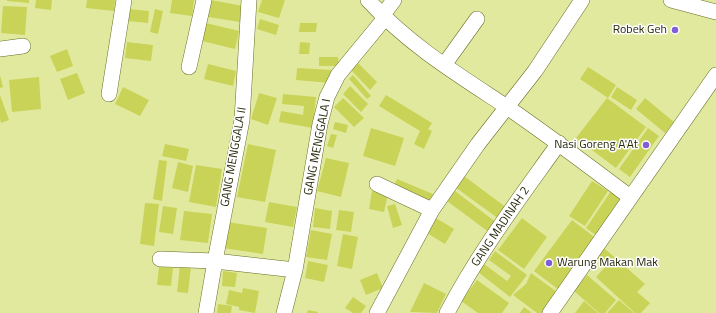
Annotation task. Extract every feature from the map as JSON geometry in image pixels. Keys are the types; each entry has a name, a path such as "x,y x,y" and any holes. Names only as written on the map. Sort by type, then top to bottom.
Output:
{"street":[{"path":"109,94 124,0"},
{"path":"189,67 204,0"},
{"name":"GANG MENGGALA II","path":"206,313 242,120 249,0"},
{"path":"368,0 384,17 420,48 559,143 630,197"},
{"name":"GANG MENGGALA I","path":"284,313 295,270 320,124 327,97 338,75 384,17 394,0"},
{"path":"377,313 432,210 478,144 535,70 582,0"},
{"path":"671,0 716,12"},
{"path":"444,65 477,19"},
{"path":"0,49 23,46"},
{"path":"550,313 630,197 714,80"},
{"name":"GANG MADINAH 2","path":"447,313 459,289 559,143"},
{"path":"377,184 432,210"},
{"path":"160,259 215,261 295,270"}],"building":[{"path":"29,0 29,3 7,1"},
{"path":"36,0 52,0 51,10 35,8"},
{"path":"87,0 115,0 114,11 86,8"},
{"path":"172,0 194,0 192,16 170,13"},
{"path":"211,0 243,6 240,22 208,17"},
{"path":"262,0 285,0 279,18 258,12"},
{"path":"3,6 27,7 25,35 1,33"},
{"path":"129,9 149,11 148,23 128,21"},
{"path":"155,9 163,11 158,34 150,32"},
{"path":"260,19 279,25 276,35 257,29"},
{"path":"206,23 239,31 235,49 202,41"},
{"path":"300,23 317,23 316,32 299,32"},
{"path":"127,42 153,45 151,61 125,58"},
{"path":"300,42 310,43 309,54 299,54"},
{"path":"67,49 73,66 57,72 50,56"},
{"path":"319,57 338,57 339,66 319,66"},
{"path":"358,63 377,82 370,90 351,70"},
{"path":"208,64 236,71 233,86 204,79"},
{"path":"588,67 616,85 608,98 580,79"},
{"path":"297,68 332,70 331,83 296,80"},
{"path":"77,73 85,93 68,100 60,79"},
{"path":"0,75 3,87 0,88"},
{"path":"353,75 371,96 367,99 349,79"},
{"path":"39,77 41,109 12,112 9,80"},
{"path":"350,86 368,104 361,112 343,94"},
{"path":"123,87 149,100 140,116 115,104"},
{"path":"617,87 637,100 631,110 611,97"},
{"path":"259,93 277,98 268,125 251,119"},
{"path":"283,94 316,97 313,128 279,122 281,111 303,115 304,106 282,104"},
{"path":"0,95 9,120 1,123 0,119"},
{"path":"386,95 432,123 428,129 432,131 424,149 414,144 420,131 379,106"},
{"path":"343,98 364,118 354,127 334,107"},
{"path":"607,98 646,127 616,168 576,138"},
{"path":"645,98 674,122 665,133 636,109"},
{"path":"335,122 348,125 346,133 333,129"},
{"path":"371,128 404,138 395,166 363,156"},
{"path":"648,128 659,136 630,177 619,169"},
{"path":"331,134 337,135 333,148 327,146"},
{"path":"165,144 189,149 186,161 162,156"},
{"path":"248,144 276,150 265,202 237,197"},
{"path":"326,158 349,163 341,197 317,191"},
{"path":"159,160 167,161 162,201 153,199"},
{"path":"178,162 193,166 188,192 172,188"},
{"path":"196,165 222,169 216,207 189,202"},
{"path":"464,176 507,208 499,219 455,187"},
{"path":"397,179 433,194 429,203 393,188"},
{"path":"592,181 608,191 585,226 569,216"},
{"path":"613,188 624,196 597,236 586,228"},
{"path":"372,191 388,194 384,212 369,209"},
{"path":"455,191 497,223 490,233 447,201"},
{"path":"269,202 297,207 293,227 265,222"},
{"path":"145,203 159,204 154,246 140,244"},
{"path":"395,204 402,225 393,228 387,206"},
{"path":"163,206 177,208 173,234 159,232"},
{"path":"315,208 332,211 330,229 313,227"},
{"path":"339,210 354,212 351,232 336,230"},
{"path":"184,211 212,214 208,243 180,240"},
{"path":"436,218 454,229 445,244 427,233"},
{"path":"522,218 547,237 524,269 498,250"},
{"path":"572,220 597,239 559,290 534,271"},
{"path":"227,222 267,228 263,254 223,248"},
{"path":"311,230 332,234 327,260 306,257"},
{"path":"343,234 358,237 352,269 337,266"},
{"path":"604,248 645,284 637,292 650,303 641,313 635,313 596,277 606,266 596,257"},
{"path":"495,251 527,275 510,297 478,272 484,264 507,281 511,276 489,260"},
{"path":"308,261 328,265 324,282 305,278"},
{"path":"180,265 191,266 188,293 177,292"},
{"path":"159,267 173,268 171,286 157,285"},
{"path":"223,271 237,273 235,287 222,286"},
{"path":"377,273 383,288 366,295 360,280"},
{"path":"531,273 557,292 544,313 537,313 513,295 526,284"},
{"path":"587,275 616,300 605,313 599,313 574,291"},
{"path":"477,280 509,303 502,313 478,313 461,301"},
{"path":"424,283 446,294 437,313 410,312"},
{"path":"243,288 259,291 255,313 239,310 239,307 226,304 229,290 242,293"},
{"path":"353,297 366,306 361,313 353,313 345,308"},
{"path":"619,300 634,313 607,313"},
{"path":"584,301 598,313 575,313"},
{"path":"218,304 232,306 231,313 217,313"},
{"path":"524,307 532,313 520,313"},
{"path":"308,310 318,312 318,313 307,313"}],"place":[{"name":"Robek Geh","path":"675,30"},
{"name":"Nasi Goreng A'At","path":"646,145"},
{"name":"Warung Makan Mak","path":"549,263"}]}
